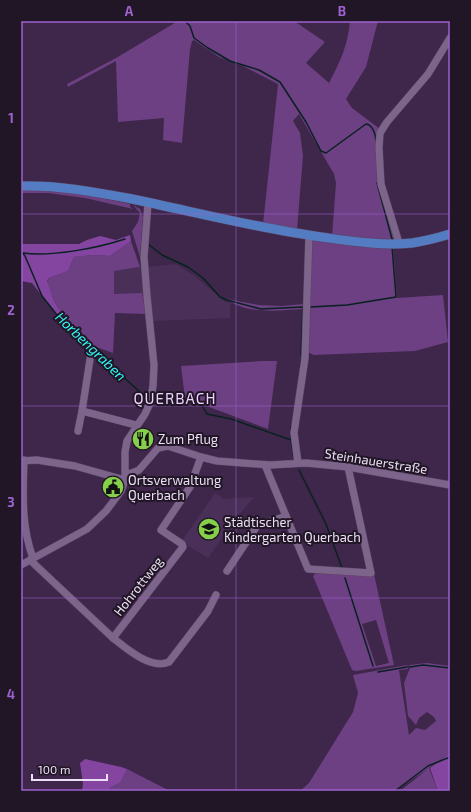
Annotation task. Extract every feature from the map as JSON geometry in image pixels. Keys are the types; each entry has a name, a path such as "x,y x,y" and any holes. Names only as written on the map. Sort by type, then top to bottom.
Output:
{"main road":[{"path":"21,186 49,186 74,189 148,202 249,224 309,235 369,243 399,243 426,240 450,234"}],"street":[{"path":"399,243 381,184 379,148 380,133 387,122 428,74 450,38"},
{"path":"21,565 87,529 106,511 121,491 125,477 124,462 127,441 145,414 150,403 153,386 154,366 144,257 148,202"},
{"path":"298,463 294,433 304,358 309,235"},
{"path":"78,431 91,354"},
{"path":"82,411 136,426"},
{"name":"Steinhauerstraße","path":"125,477 138,470 158,448 168,446 201,457 233,463 266,465 298,463 348,467 450,485"},
{"name":"Hohrottweg","path":"31,559 113,638 183,547 182,544 161,530 190,487 201,457"},
{"path":"31,559 25,530 23,509 23,460 37,460 75,466 125,477"},
{"path":"266,465 308,569 372,573 348,467"},
{"path":"227,571 257,526 286,516"},
{"path":"113,638 131,653 157,664 169,662 208,611 216,595"}],"shaded area":[{"path":"178,21 294,21 325,42 306,63 329,83 343,53 350,21 378,21 366,67 346,99 352,108 380,129 377,152 394,233 393,238 390,241 332,236 336,183 334,174 299,114 293,121 300,133 303,156 297,230 263,224 278,84 243,66 219,57 194,40 192,41 190,49 182,143 163,140 164,118 118,122 116,61 68,87 67,84 116,58"},
{"path":"21,188 78,193 130,204 130,207 133,209 85,198 48,193 21,193"},
{"path":"133,205 140,209 143,217 140,257 132,231 138,222 140,213"},
{"path":"130,235 131,241 110,256 93,255 74,257 68,271 49,278 47,281 54,301 63,315 96,347 85,344 68,329 32,283 21,281 21,242 23,244 79,244 100,236 116,240"},
{"path":"313,239 393,246 397,298 443,295 448,342 415,351 314,355 307,352 311,241"},
{"path":"131,241 140,267 114,271 114,294 142,293 146,314 115,313 113,353 96,347 63,315 54,301 47,282 49,278 68,271 74,257 93,255 110,256"},
{"path":"176,264 196,277 225,302 232,303 230,306 230,318 153,321 146,314 114,294 113,270"},
{"path":"227,299 259,305 282,306 303,304 302,309 262,310 243,307 234,304"},
{"path":"277,361 268,429 185,398 181,366"},
{"name":"Städtischer Kindergarten Querbach","path":"215,493 224,499 254,497 237,517 208,558 181,542"},
{"path":"316,573 374,574 394,665 356,671 352,670 313,576","holes":["376,620 389,663 376,666 362,624"]},
{"path":"427,663 450,666 450,753 395,791 300,791 309,783 353,712 358,693 353,675 407,665 408,669 399,670 409,735 416,728 425,730 436,721 434,717 427,712 419,718 416,725 408,716 404,683 410,668 409,665"},
{"path":"450,753 450,791 438,791 430,768"},
{"path":"85,759 127,769 120,783 111,787 108,791 82,791 83,784 80,763"},
{"path":"429,768 438,791 400,791"},
{"path":"127,769 170,791 108,791 111,787 120,783"}],"waterway":[{"path":"185,21 190,26 194,38 208,48 230,61 259,70 280,82 306,122 321,151 326,153 366,124 372,128 376,140"},
{"path":"377,183 392,239"},
{"path":"23,253 60,253 102,246 125,239"},
{"path":"148,244 162,255 188,267 203,278 220,297 227,300 261,309 303,307 301,355"},
{"path":"310,307 347,305 396,297 392,246"},
{"name":"Horbengraben","path":"21,251 25,256 42,296 65,325 143,395"},
{"path":"300,367 301,361"},
{"name":"Horbengraben","path":"154,401 173,406 190,398 199,400 207,414 231,419 291,440 294,458"},
{"path":"291,426 291,440"},
{"name":"Horbengraben","path":"299,470 326,524 342,568"},
{"name":"Horbengraben","path":"345,578 373,666"},
{"name":"Horbengraben","path":"410,667 423,665 450,668"},
{"name":"Horbengraben","path":"378,672 407,667"},
{"path":"395,791 428,766 450,757"}],"place":[{"name":"Zum Pflug","path":"143,439"},
{"name":"Ortsverwaltung Querbach","path":"113,487"},
{"name":"Städtischer Kindergarten Querbach","path":"209,529"}],"district":[{"name":"QUERBACH","path":"175,398"}]}
